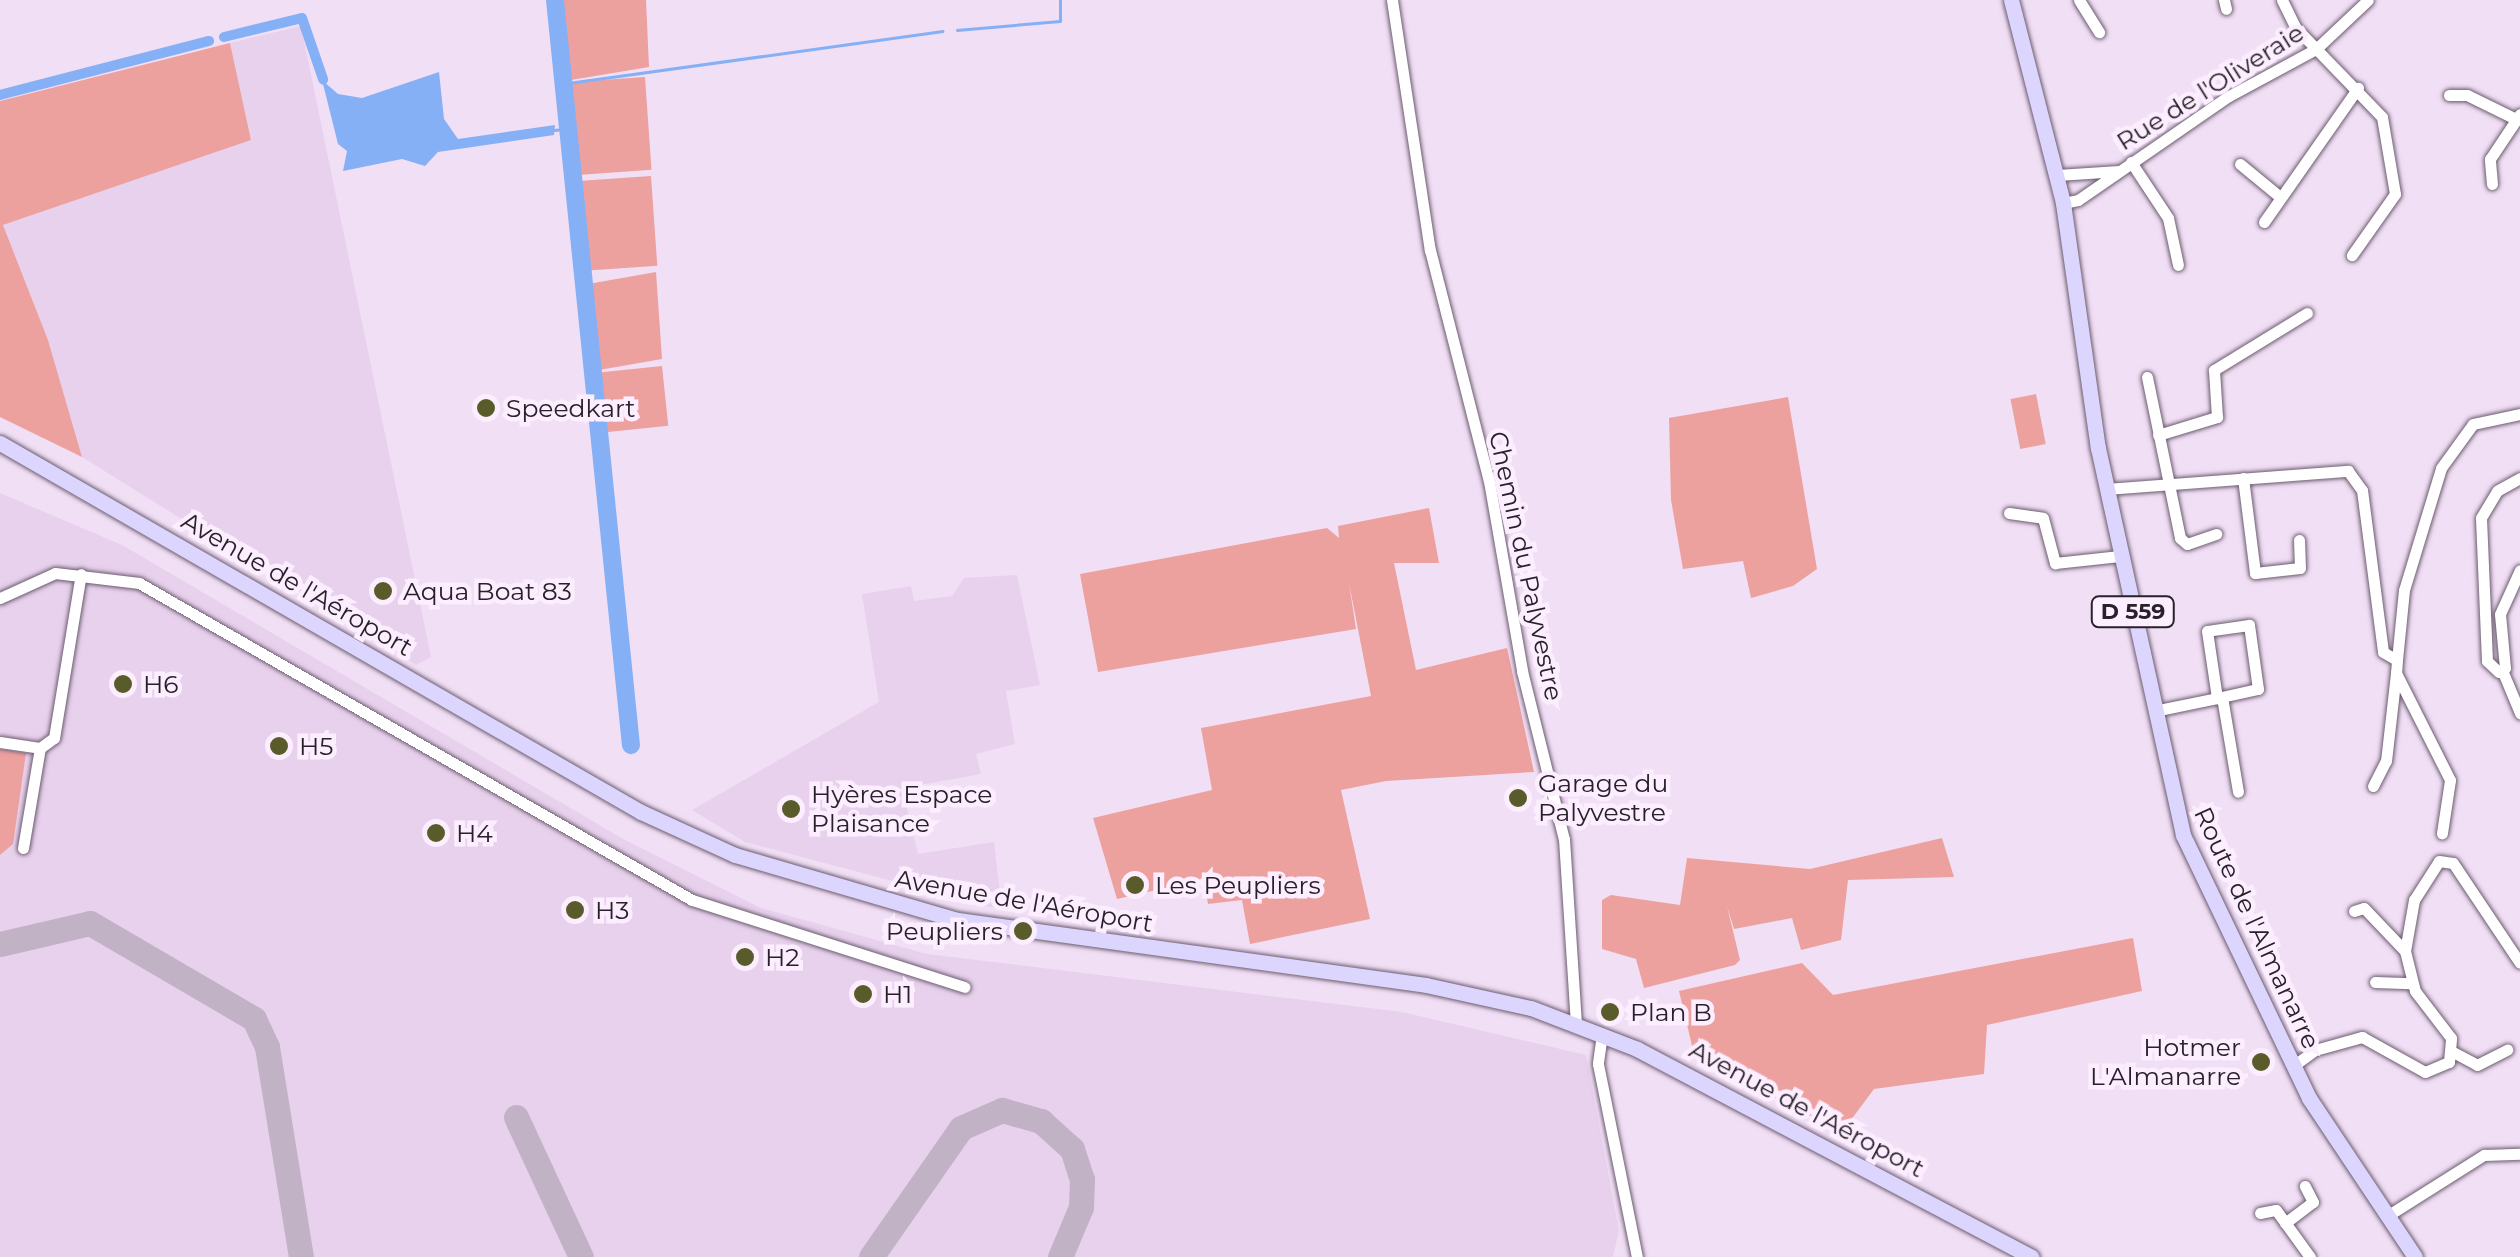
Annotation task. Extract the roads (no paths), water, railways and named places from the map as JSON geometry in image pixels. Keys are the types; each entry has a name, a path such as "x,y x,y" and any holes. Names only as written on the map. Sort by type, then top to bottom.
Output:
{"main road":[{"name":"D 559","path":"2011,0 2057,175"},
{"name":"Route de l'Almanarre","path":"2057,175 2080,352 2106,489 2186,846 2290,1060 2416,1257"},
{"name":"Avenue de l'Aéroport","path":"0,443 641,812 735,855 958,920 1426,985 1576,1024 2032,1257"}],"street":[{"name":"Chemin du Palyvestre","path":"1392,0 1439,294 1490,481 1522,671 1564,839 1576,1024"},
{"path":"2079,0 2099,32"},
{"path":"2282,0 2316,49 2382,116 2394,194 2352,255"},
{"name":"Rue de l'Oliveraie","path":"2063,203 2229,96 2316,49 2368,0"},
{"path":"2264,222 2358,88"},
{"path":"2449,95 2467,95 2518,117 2490,160 2492,184"},
{"path":"2132,162 2168,218 2178,266"},
{"path":"2240,164 2280,197"},
{"name":"Rue de l'Oliveraie","path":"2057,175 2118,171"},
{"path":"2158,436 2218,418 2214,370 2307,313"},
{"path":"2147,377 2180,538 2187,544 2216,534"},
{"path":"2373,786 2386,761 2404,590 2441,468 2473,424 2520,414"},
{"path":"2106,489 2348,471 2357,479 2373,609 2383,652 2397,666 2450,780 2442,833"},
{"path":"2244,478 2255,573 2300,568 2299,540"},
{"path":"2502,670 2492,669 2488,661 2481,518 2497,491 2520,478"},
{"path":"2009,512 2043,518 2056,563 2120,556"},
{"path":"2520,570 2500,614 2502,670 2520,713"},
{"path":"0,598 46,576 81,574 160,593 692,900 964,987"},
{"path":"23,848 40,748 56,731 81,574"},
{"path":"2154,711 2220,697 2258,689 2249,625 2207,631 2220,697 2238,792"},
{"path":"0,742 40,748"},
{"path":"2508,1050 2477,1065 2454,1052 2448,1031 2411,982 2405,951 2426,873 2445,860 2520,963"},
{"path":"2354,911 2364,908 2405,951"},
{"path":"2375,982 2411,982"},
{"path":"1602,1034 1598,1064 1637,1257"},
{"path":"2290,1060 2362,1037 2425,1072 2443,1066 2454,1052"},
{"path":"2387,1216 2484,1155 2520,1154"},
{"path":"2285,1223 2314,1202 2305,1186"},
{"path":"2260,1214 2276,1210 2310,1257"}],"water":[{"path":"439,72 444,119 458,139 555,125 554,135 438,152 425,166 402,159 343,171 347,151 338,144 322,80 338,94 362,98"}],"waterway":[{"path":"555,0 631,745"},
{"path":"957,30 1060,21 1060,0"},
{"path":"224,37 302,18 323,79"},
{"path":"561,84 942,31"},
{"path":"0,95 209,41"},
{"path":"554,130 565,129"}],"place":[{"name":"Speedkart","path":"486,408"},
{"name":"Aqua Boat 83","path":"383,591"},
{"name":"H6","path":"123,684"},
{"name":"H5","path":"279,746"},
{"name":"Garage du Palyvestre","path":"1518,798"},
{"name":"Hyères Espace Plaisance","path":"791,809"},
{"name":"H4","path":"436,833"},
{"name":"Les Peupliers","path":"1135,885"},
{"name":"H3","path":"575,910"},
{"name":"Peupliers","path":"1023,931"},
{"name":"H2","path":"745,957"},
{"name":"H1","path":"863,994"},
{"name":"Plan B","path":"1610,1012"},
{"name":"Hotmer L'Almanarre","path":"2261,1062"}]}
